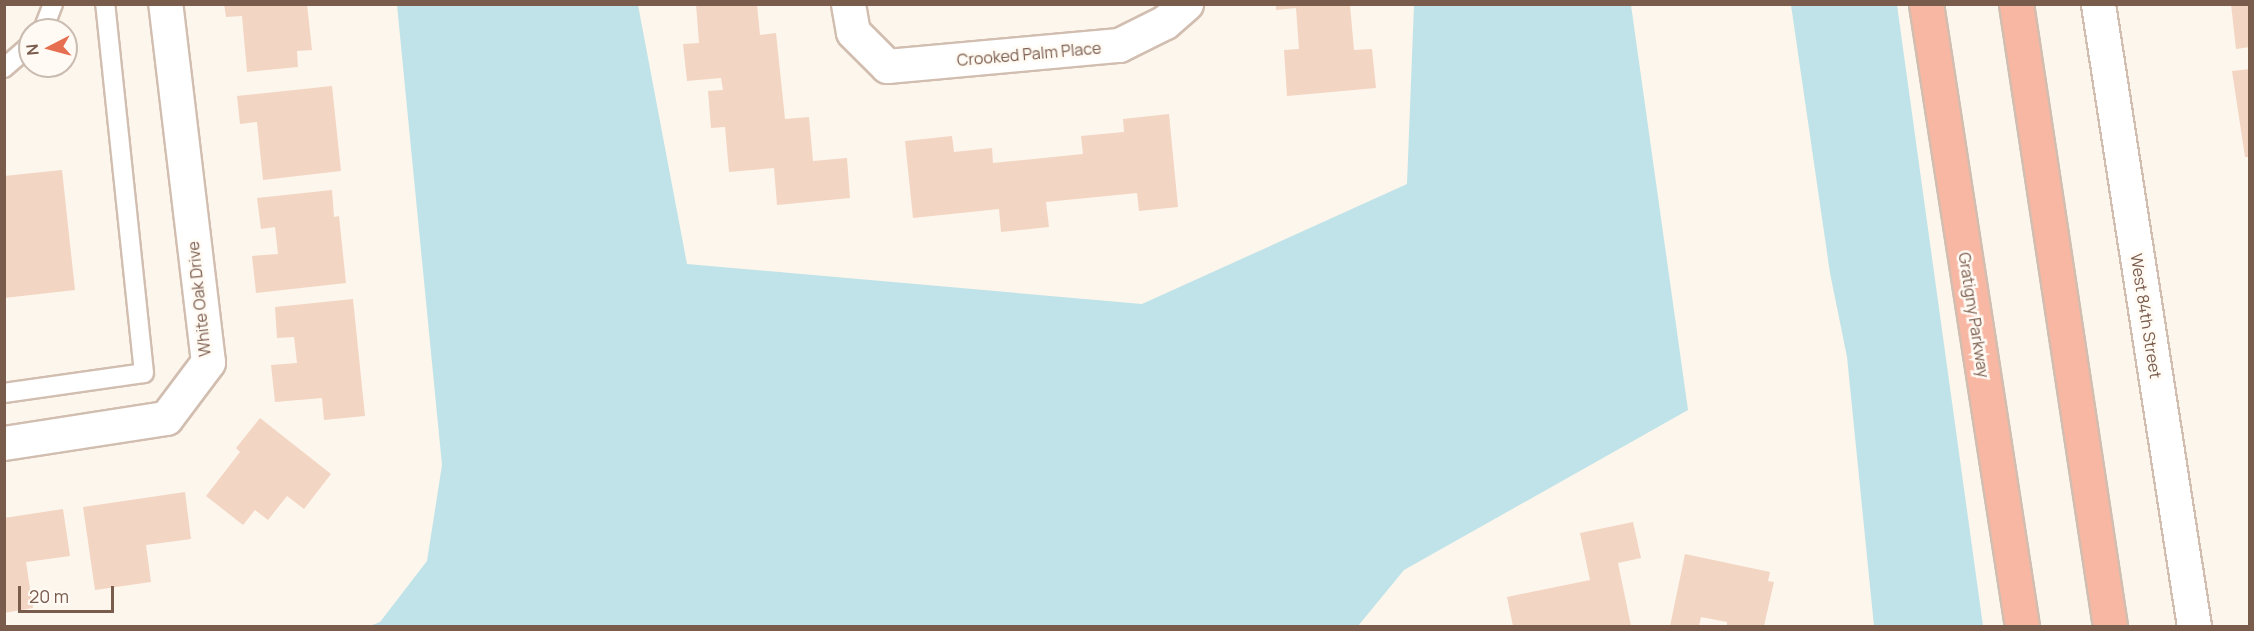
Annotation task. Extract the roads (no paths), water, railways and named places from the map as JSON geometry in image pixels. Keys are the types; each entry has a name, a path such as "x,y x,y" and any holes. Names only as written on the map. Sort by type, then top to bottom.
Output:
{"highway":[{"name":"Gratigny Parkway","path":"1926,4 2022,627"},
{"path":"2016,4 2110,627"}],"street":[{"name":"White Oak Drive","path":"4,443 166,418 208,362 165,4"},
{"name":"Crooked Palm Place","path":"848,4 854,32 887,66 1119,45 1176,13"},
{"name":"West 84th Street","path":"2098,4 2194,627"}],"lane":[{"path":"4,393 144,373 105,4"},
{"path":"4,69 18,56"}],"water":[{"path":"397,5 638,5 687,264 1142,304 1407,184 1414,5 1631,5 1688,410 1404,570 1358,626 370,626 380,622 427,561 442,465"},
{"path":"1791,5 1897,5 1983,626 1874,626 1847,357 1830,273"}]}
